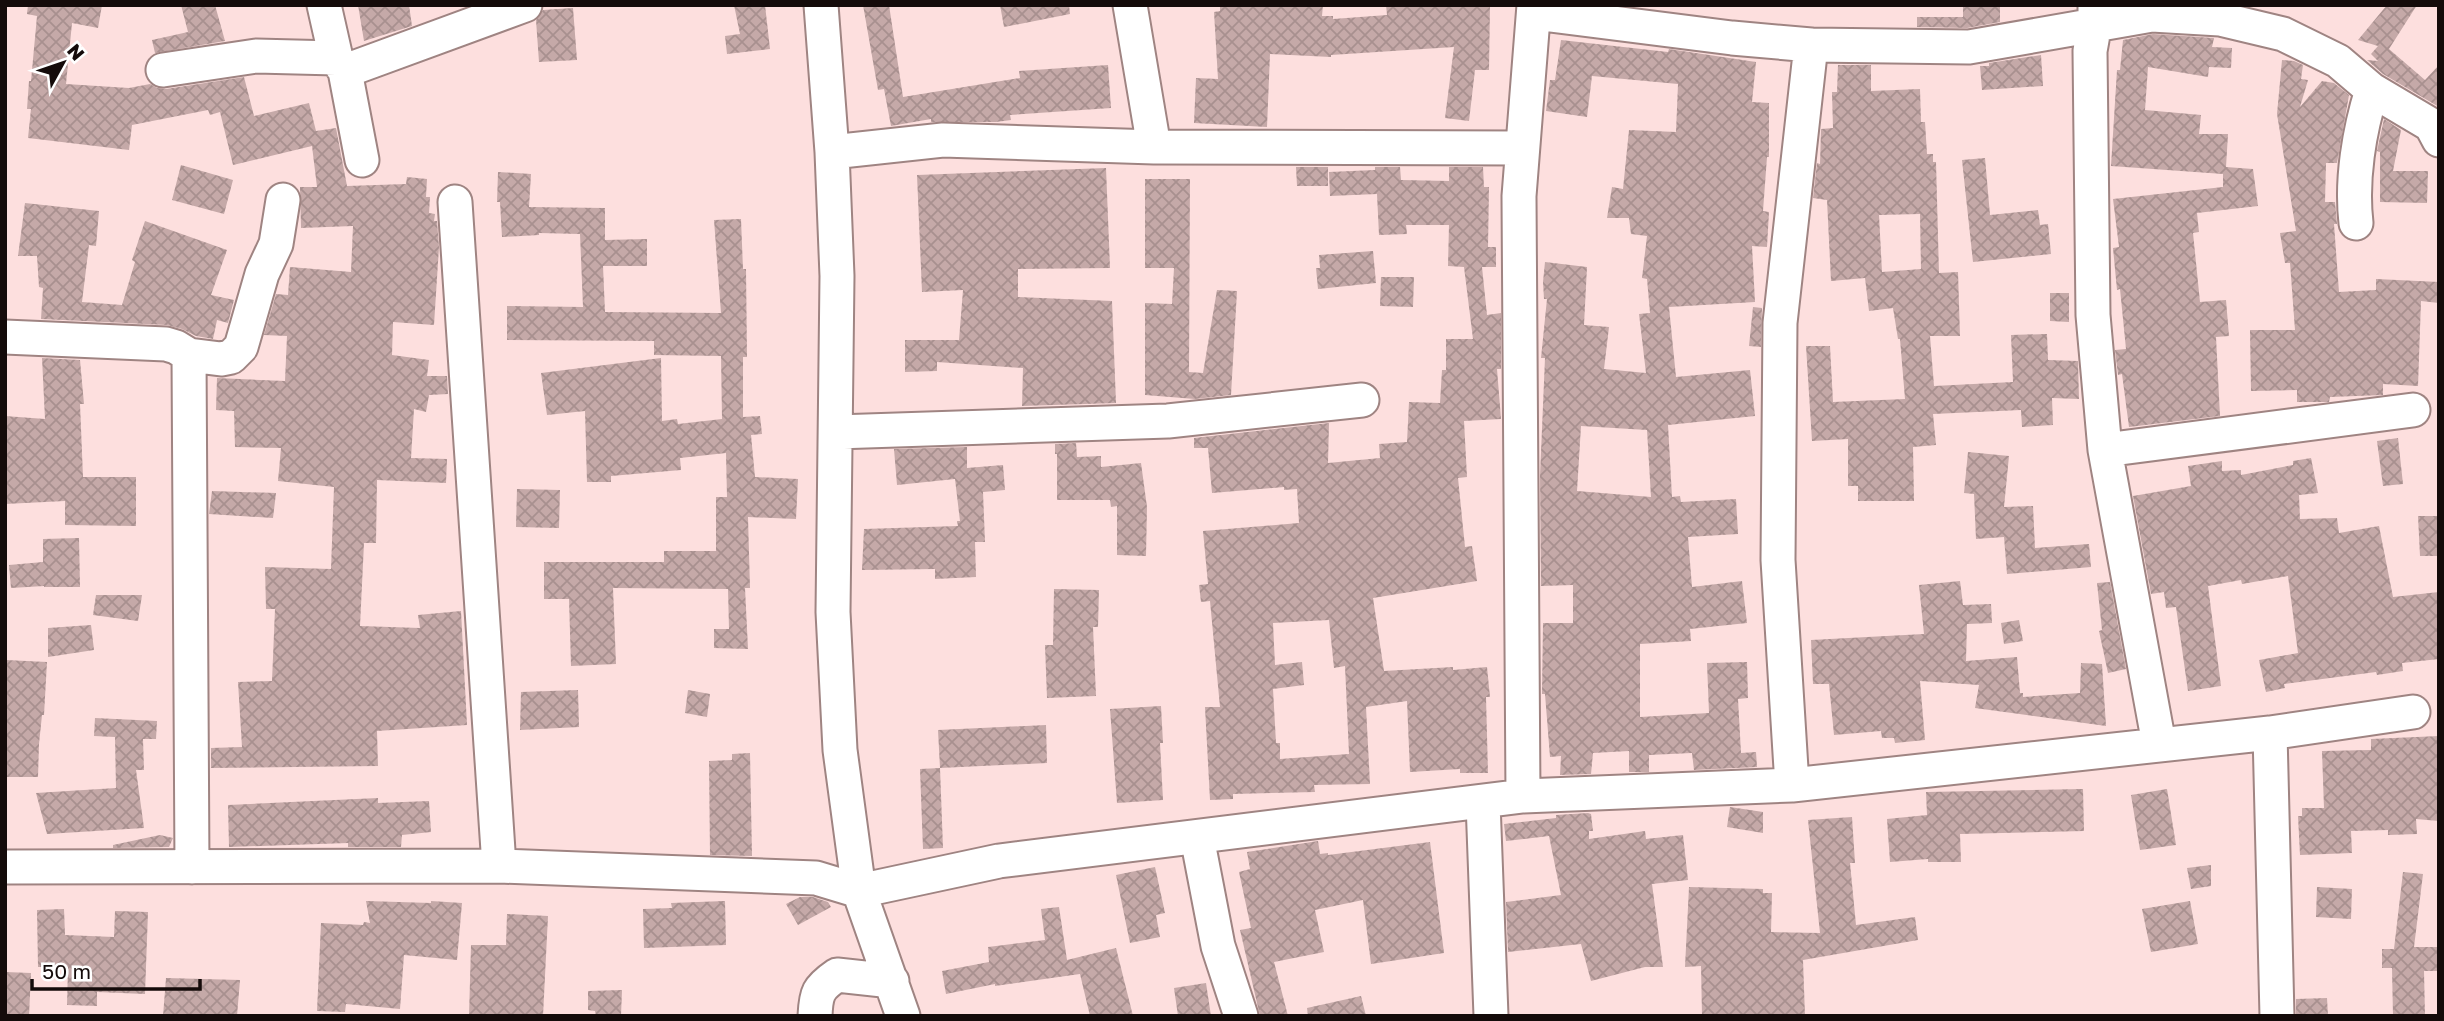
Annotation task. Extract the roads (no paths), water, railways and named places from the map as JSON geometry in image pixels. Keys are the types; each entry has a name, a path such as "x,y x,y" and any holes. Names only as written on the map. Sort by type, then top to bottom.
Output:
{"street":[{"path":"324,5 341,65 362,160"},
{"path":"163,70 256,56 341,65 524,5"},
{"path":"821,5 832,152 837,276 833,612 836,701 859,891 903,1016"},
{"path":"1129,5 1154,147"},
{"path":"1524,796 1519,196 1534,9 1732,38 1811,45 1969,47 2095,14 2220,19 2283,34 2338,61 2372,90 2431,125 2439,140"},
{"path":"2095,14 2090,51 2093,316 2105,450 2159,744"},
{"path":"1792,785 1778,560 1780,323 1811,45"},
{"path":"2356,223 2354,201 2359,153 2364,117 2372,90"},
{"path":"832,152 943,140 1154,147 1521,148"},
{"path":"5,337 166,344 189,355 221,359 231,357 241,347 262,274 276,244 283,200"},
{"path":"455,202 499,866"},
{"path":"189,355 192,867"},
{"path":"836,432 1168,421 1362,400"},
{"path":"2105,450 2413,410"},
{"path":"5,867 499,866 816,878 859,891 999,861 1524,796 1792,785 2270,733 2413,712"},
{"path":"2270,733 2277,1016"},
{"path":"1483,802 1491,1016"},
{"path":"1198,837 1218,946 1241,1016"},
{"path":"815,1016 816,997 824,984 837,975 892,981"}]}
